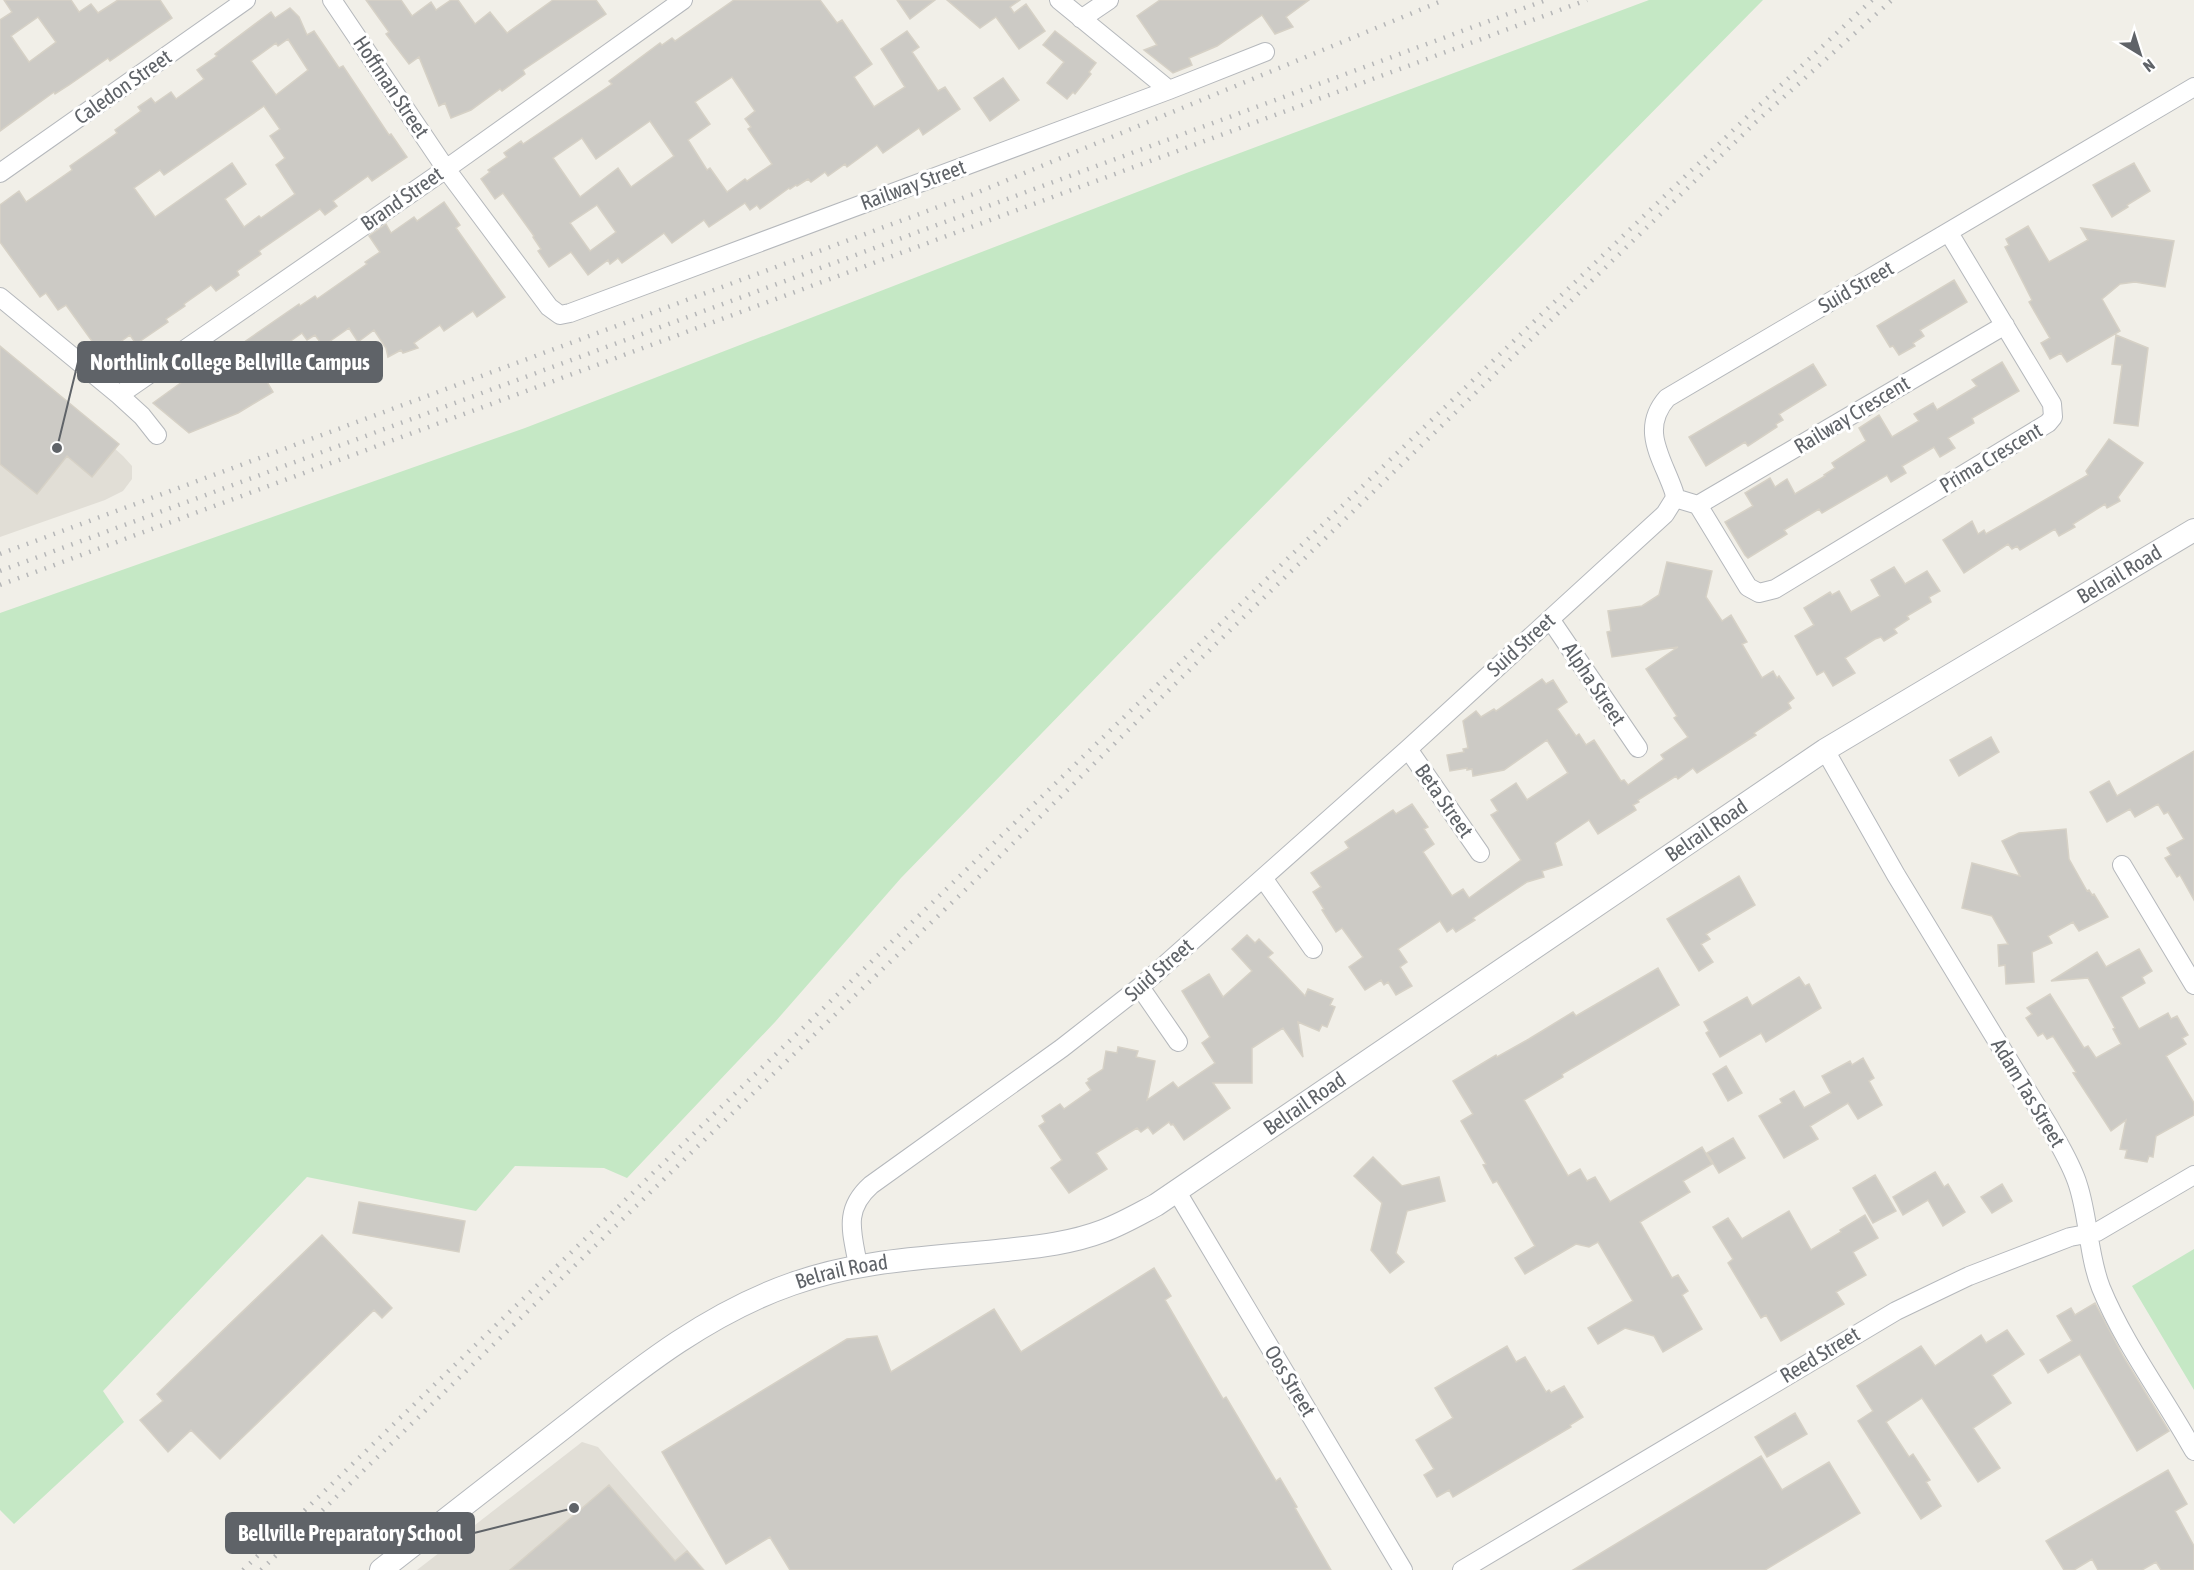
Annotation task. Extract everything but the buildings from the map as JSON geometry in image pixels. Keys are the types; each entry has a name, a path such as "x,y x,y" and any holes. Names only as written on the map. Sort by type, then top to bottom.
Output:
{"street":[{"name":"Caledon Street","path":"0,173 246,0"},
{"name":"Hoffman Street","path":"333,0 446,168 549,307 560,315"},
{"name":"Brand Street","path":"119,395 683,0"},
{"path":"1059,0 1168,90"},
{"path":"1082,19 1109,0"},
{"name":"Railway Street","path":"560,315 1265,52"},
{"name":"Suid Street","path":"858,1265 851,1224 859,1195 1062,1048 1140,987 1408,749 1660,519 1675,498 1653,431 1657,412 1667,398 2194,87"},
{"name":"Prima Crescent","path":"1698,505 1748,588 1759,593 1775,589 2048,423 2053,417 2052,404 1949,232"},
{"path":"0,297 119,395 142,416 157,435"},
{"name":"Railway Crescent","path":"1698,505 2005,325"},
{"path":"1675,498 1698,505"},
{"name":"Belrail Road","path":"381,1570 654,1357 721,1314 759,1296 792,1283 858,1265 1044,1246 1074,1240 1129,1220 1176,1192 1825,750 2194,530"},
{"name":"Alpha Street","path":"1550,619 1638,748"},
{"name":"Beta Street","path":"1408,749 1480,853"},
{"name":"Adam Tas Street","path":"1825,750 1896,875 2050,1128 2072,1169 2079,1187 2095,1270 2108,1303 2194,1451"},
{"path":"2122,865 2194,985"},
{"path":"1263,878 1313,949"},
{"path":"1140,987 1178,1042"},
{"name":"Reed Street","path":"1462,1570 1896,1311 1969,1276 2070,1237 2097,1232 2194,1175"},
{"name":"Oos Street","path":"1176,1192 1403,1570"}],"shaded area":[{"path":"0,346 123,456 132,466 132,479 123,491 105,500 0,537"},
{"path":"582,1442 598,1447 705,1570 417,1570"}],"green space":[{"path":"1649,0 1763,0 1213,557 901,878 775,1022 627,1178 604,1168 515,1166 476,1211 307,1177 103,1391 124,1422 14,1524 0,1510 0,613 525,428 1189,172"},
{"path":"2194,1249 2194,1390 2132,1286"}],"railway":[{"path":"0,554 976,193 1444,0"},
{"path":"0,571 1546,0"},
{"path":"0,585 1587,0"},
{"path":"243,1570 1345,503 1751,113 1872,0"},
{"path":"261,1570 1756,122 1892,0"}],"place":[{"name":"Northlink College Bellville Campus","path":"57,448"},
{"name":"Bellville Preparatory School","path":"574,1508"}]}
